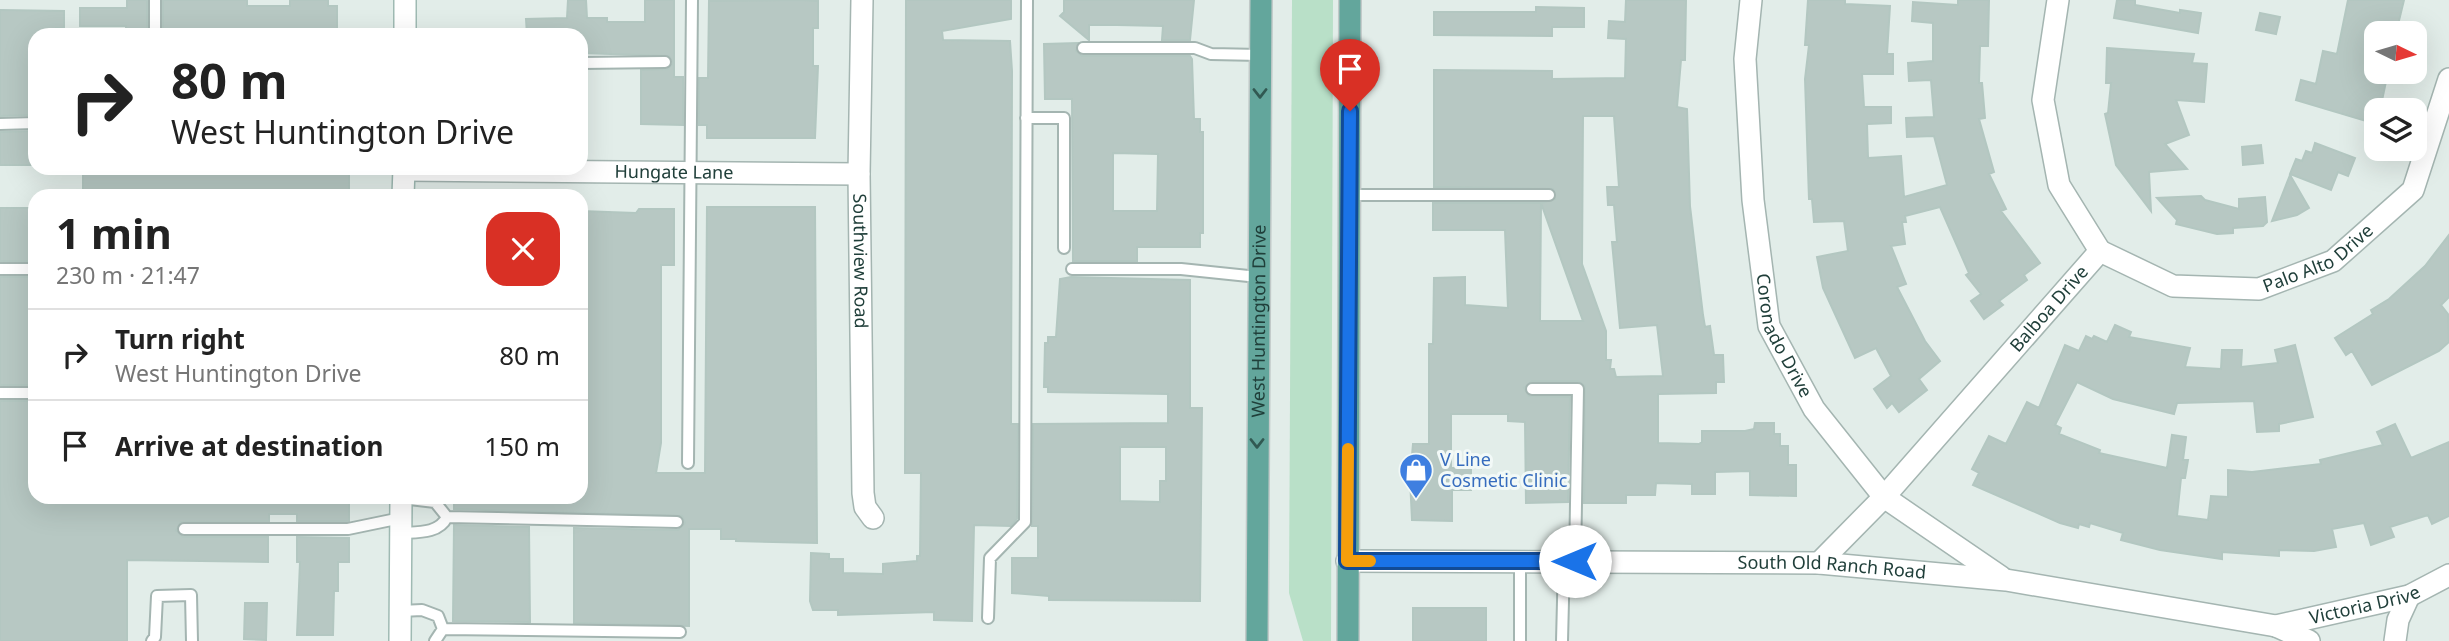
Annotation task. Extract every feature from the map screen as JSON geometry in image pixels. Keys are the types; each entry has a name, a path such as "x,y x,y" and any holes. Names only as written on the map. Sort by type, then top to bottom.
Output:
{"main road":[{"name":"West Huntington Drive","path":"1256,630 1261,0"},
{"path":"1348,641 1350,0"},
{"path":"1256,630 1265,641"}],"street":[{"path":"405,0 405,28"},
{"name":"Southview Road","path":"862,0 859,174 863,493 865,508 873,518"},
{"name":"Coronado Drive","path":"1751,0 1745,59 1753,200 1769,326 1814,409 1884,497 2006,580"},
{"name":"Balboa Drive","path":"1819,563 1884,497 2100,251 2059,185 2043,100 2058,0"},
{"name":"Palo Alto Drive","path":"2100,251 2173,286 2259,289 2333,261 2413,190 2449,79"},
{"name":"Hungate Lane","path":"588,171 859,174"},
{"path":"400,641 401,511"},
{"name":"South Old Ranch Road","path":"1347,561 1819,563 2006,580 2276,626 2309,641"},
{"name":"Victoria Drive","path":"2276,626 2409,596 2449,575"},
{"path":"2395,641 2398,620 2409,596"}],"lane":[{"path":"155,0 155,28"},
{"path":"688,463 692,0"},
{"path":"988,618 990,558 1025,522 1027,0"},
{"path":"1083,48 1195,48 1211,54 1260,55"},
{"path":"588,63 665,62"},
{"path":"1026,118 1064,118 1064,248"},
{"path":"0,124 28,124"},
{"path":"1350,195 1549,195"},
{"path":"0,269 28,269"},
{"path":"1072,269 1181,269 1258,277"},
{"path":"1532,389 1578,389 1570,561 1562,641"},
{"path":"0,393 28,393"},
{"path":"184,529 348,529 427,504"},
{"path":"437,504 447,517"},
{"path":"401,511 432,529 443,525 447,517"},
{"path":"447,517 677,522"},
{"path":"1520,560 1520,641"},
{"path":"152,641 155,637 157,596 191,595 192,641"},
{"path":"401,611 429,612 438,616 443,629"},
{"path":"443,629 680,632"},
{"path":"435,641 443,629"}],"green space":[{"path":"1292,0 1333,0 1331,641 1303,641 1289,593"}],"building":[{"path":"127,0 147,0 147,28 80,26 80,8 127,8"},
{"path":"163,0 247,0 247,6 290,6 290,0 328,0 328,6 337,6 337,28 163,28"},
{"path":"568,0 586,0 587,18 607,18 607,22 645,22 645,0 674,0 674,77 683,77 683,125 641,124 641,70 668,69 673,63 669,56 588,53 588,28 527,28 526,19 567,18"},
{"path":"906,0 1011,0 1011,19 942,31 943,40 1010,41 1012,71 1011,424 1018,424 1017,519 1011,526 974,525 972,621 934,620 934,612 838,615 838,610 813,610 810,601 811,553 829,554 829,559 843,559 843,573 883,574 883,564 917,561 917,556 920,556 921,473 905,473"},
{"path":"1064,0 1194,0 1190,40 1162,40 1163,26 1089,25 1089,40 1060,16 1064,12"},
{"path":"1626,0 1686,0 1685,60 1681,60 1677,107 1687,109 1690,206 1703,315 1705,327 1710,326 1714,355 1723,355 1724,382 1716,382 1716,393 1658,394 1658,443 1699,444 1702,442 1702,431 1745,431 1754,429 1755,423 1774,423 1774,434 1780,434 1780,446 1788,446 1788,465 1796,465 1796,496 1750,495 1750,471 1715,472 1715,494 1692,494 1692,484 1656,483 1655,495 1626,495 1626,503 1584,503 1585,386 1578,381 1532,381 1524,388 1529,396 1570,397 1568,502 1526,503 1525,422 1508,421 1508,414 1451,414 1451,468 1471,468 1471,490 1452,490 1452,521 1412,520 1410,478 1413,444 1429,444 1429,344 1433,344 1434,278 1465,277 1465,305 1508,308 1505,230 1433,230 1433,203 1541,203 1555,199 1553,189 1434,187 1434,70 1552,71 1552,79 1625,78 1626,39 1608,38 1609,21 1625,22","holes":["1583,116 1614,116 1619,187 1607,187 1608,205 1614,205 1617,242 1612,242 1620,328 1657,325 1663,376 1616,377 1614,369 1610,369 1611,360 1606,360 1606,331 1582,264","1541,203 1583,321 1540,321"]},
{"path":"1808,0 1845,0 1845,4 1890,6 1887,54 1893,54 1893,74 1862,74 1864,107 1891,107 1891,123 1867,124 1868,158 1901,156 1904,197 1947,185 1934,136 1907,137 1906,118 1934,117 1931,80 1909,81 1908,63 1933,61 1933,23 1912,21 1913,2 1958,5 1958,0 1989,0 1988,46 1980,46 1979,83 1982,83 1985,118 1979,119 1994,172 1989,174 2006,209 2001,211 2040,263 2024,275 2027,280 1999,301 2003,305 1984,319 1971,301 1981,294 1966,275 1969,273 1940,207 1905,216 1906,222 1902,222 1905,244 1891,246 1906,284 1897,287 1925,341 1940,361 1919,379 1927,390 1899,412 1892,403 1887,408 1874,389 1891,376 1876,348 1855,358 1823,288 1817,257 1848,251 1844,221 1814,222 1812,199 1809,199 1805,79 1809,45 1805,45"},
{"path":"2117,0 2135,0 2135,5 2180,13 2180,10 2201,13 2198,33 2114,18"},
{"path":"2348,0 2404,0 2399,21 2364,21 2364,84 2385,84 2383,98 2364,98 2364,120 2296,100 2301,80 2316,84 2323,51 2337,54"},
{"path":"709,1 818,1 818,28 813,28 813,66 818,66 815,138 707,138 707,125 699,125 699,78 708,78"},
{"path":"1536,7 1584,8 1584,27 1552,27 1552,36 1434,35 1434,12 1536,12"},
{"path":"0,10 64,11 64,28 28,28 28,115 0,116"},
{"path":"2260,13 2280,17 2276,34 2256,30"},
{"path":"1078,43 1076,51 1082,56 1190,56 1194,119 1200,119 1200,132 1203,132 1203,233 1200,233 1200,247 1137,247 1137,261 1073,261 1072,99 1045,99 1044,44","holes":["1113,153 1158,154 1157,211 1113,211"]},
{"path":"2107,48 2194,54 2192,63 2207,64 2204,102 2176,100 2189,135 2165,144 2187,169 2149,172 2151,211 2116,165 2105,114 2108,113 2111,83 2106,83"},
{"path":"28,131 28,165 0,165 0,132"},
{"path":"2315,143 2355,158 2348,176 2338,172 2331,190 2290,174 2296,159 2302,161 2306,151 2312,153"},
{"path":"2261,145 2263,163 2243,165 2242,147"},
{"path":"83,175 349,175 349,189 83,189"},
{"path":"2290,175 2309,208 2297,215 2272,221"},
{"path":"2201,196 2205,200 2239,209 2239,199 2265,197 2267,222 2263,226 2233,228 2233,233 2217,234 2176,224 2177,220 2157,198"},
{"path":"707,207 815,207 817,543 736,541 721,539 721,529 689,529 689,626 574,623 574,528 678,530 685,523 682,516 454,509 454,504 588,504 588,211 636,213 639,209 674,209 674,265 661,265 661,443 656,473 705,473"},
{"path":"0,208 28,208 28,261 0,261"},
{"path":"2449,235 2449,297 2441,305 2448,314 2449,342 2439,351 2372,385 2352,351 2346,355 2335,338 2373,314 2371,310 2389,299 2425,266"},
{"path":"0,277 28,277 28,385 0,385"},
{"path":"1060,279 1190,280 1190,408 1202,408 1200,601 1049,600 1049,596 1012,593 1012,558 1038,558 1038,526 1032,526 1033,424 1168,423 1168,394 1048,392 1048,387 1044,387 1045,343 1048,343 1048,337 1056,337","holes":["1120,447 1166,447 1166,481 1160,481 1160,502 1120,501"]},
{"path":"2115,325 2131,332 2129,337 2190,348 2185,367 2221,369 2222,350 2242,350 2241,367 2278,363 2275,350 2295,345 2313,417 2279,424 2279,431 2257,432 2254,401 2177,403 2174,414 2113,399 2077,382 2055,425 2061,428 2059,434 2100,450 2099,453 2167,468 2172,435 2186,437 2183,460 2188,460 2185,478 2181,478 2177,516 2208,520 2211,496 2228,497 2228,470 2252,472 2321,464 2320,460 2383,445 2377,432 2395,424 2411,458 2449,442 2449,516 2432,524 2428,515 2390,527 2394,537 2371,545 2364,523 2332,529 2336,547 2314,551 2279,550 2279,556 2222,552 2222,559 2160,550 2121,540 2123,533 2090,523 2089,527 2079,524 2078,528 2060,523 1973,485 1979,473 1972,469 1989,436 2006,444 2027,402 2039,408 2065,345 2079,351 2086,336 2092,339 2094,336 2107,342"},
{"path":"0,401 28,401 28,504 349,504 349,521 297,521 297,514 269,514 269,521 181,522 176,530 183,537 268,537 268,562 127,560 127,641 0,641"},
{"path":"454,525 529,527 530,622 453,621"},
{"path":"297,537 349,538 349,562 338,562 333,635 297,635 300,562 297,562"},
{"path":"245,603 267,603 266,640 244,639"},
{"path":"1413,608 1486,608 1486,641 1413,641"}],"slow traffic":[{"path":"1348,449 1347,561 1370,561"}],"place":[{"name":"V Line Cosmetic Clinic","path":"1416,500"}],"route":[{"path":"1350,111 1347,561 1575,561"}]}
